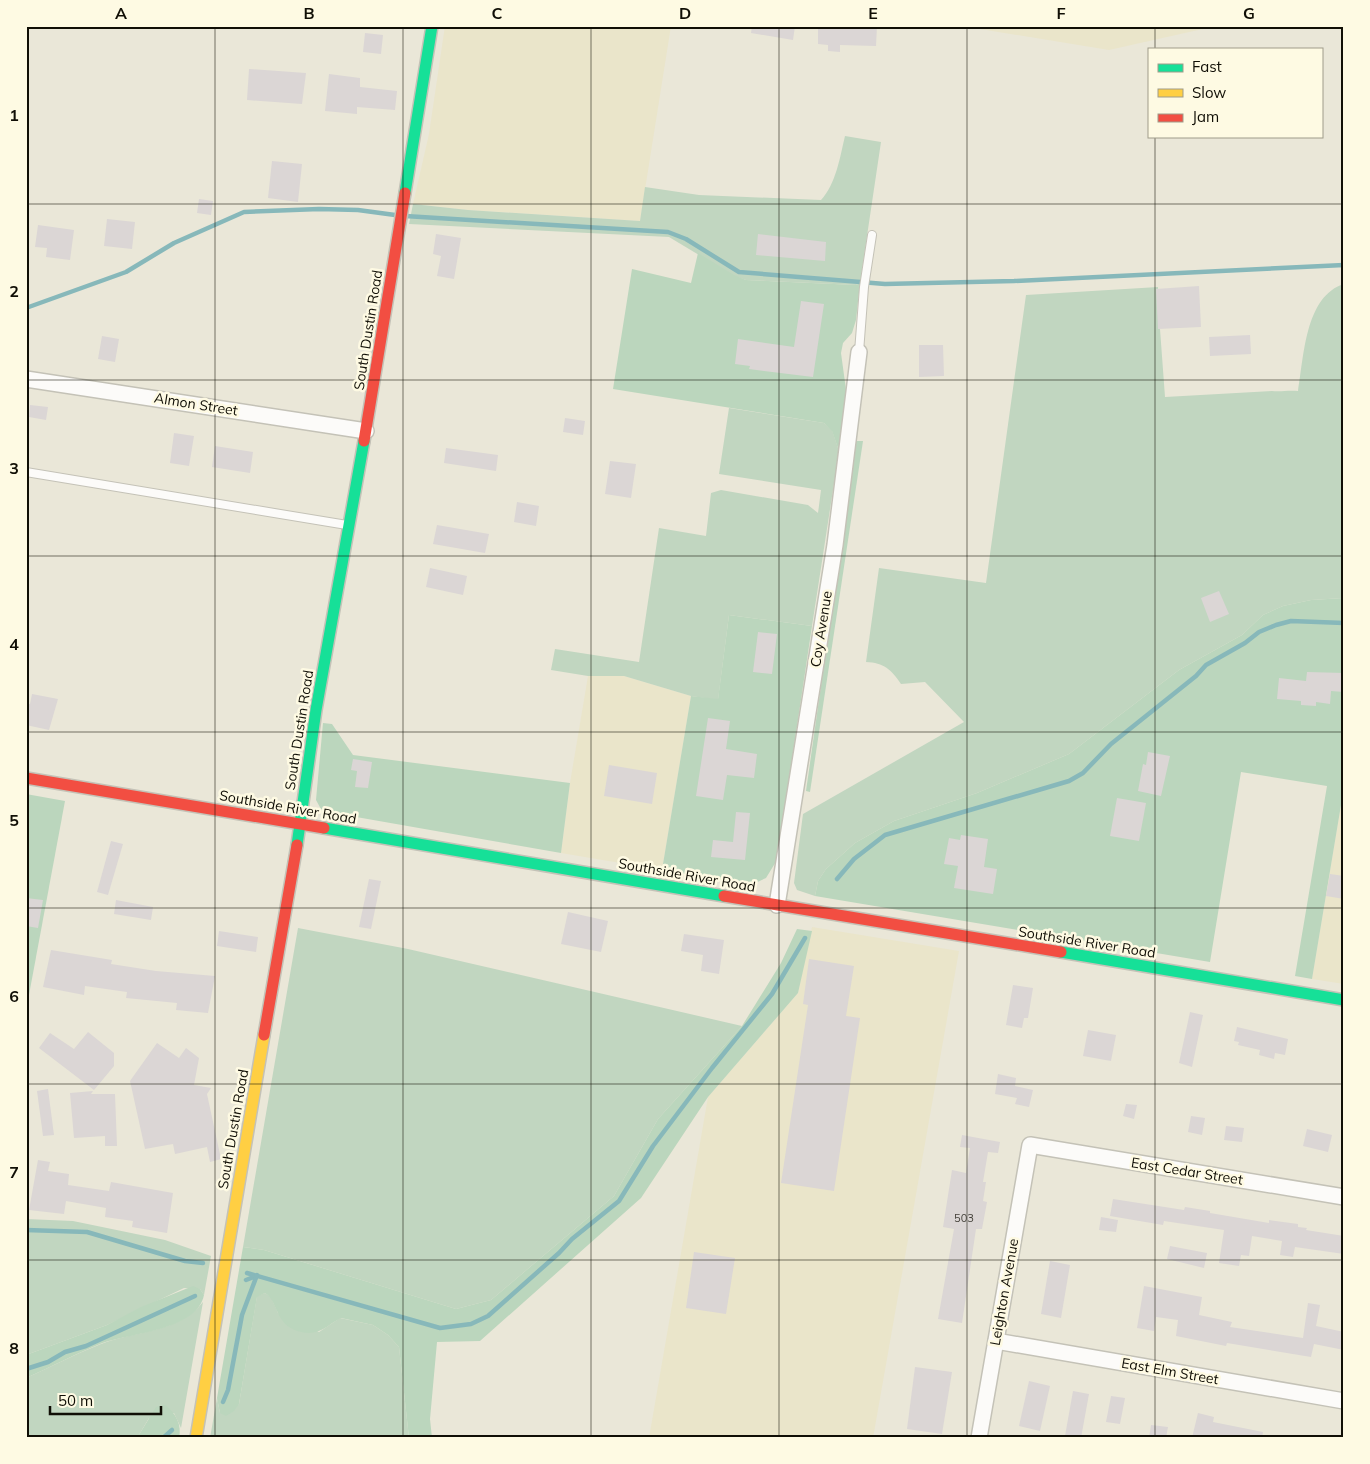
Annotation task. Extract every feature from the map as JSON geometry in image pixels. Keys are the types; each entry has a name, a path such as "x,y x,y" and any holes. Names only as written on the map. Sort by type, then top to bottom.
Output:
{"street":[{"name":"South Dustin Road","path":"196,1438 300,825 316,710 366,431 432,26"},
{"name":"Coy Avenue","path":"777,906 835,545 859,352"},
{"name":"Almon Street","path":"26,379 366,431"},
{"name":"Southside River Road","path":"26,778 1344,1000"},
{"name":"East Cedar Street","path":"1030,1145 1344,1197"},
{"name":"Leighton Avenue","path":"979,1438 1030,1145"},
{"name":"East Elm Street","path":"996,1341 1344,1402"}],"lane":[{"path":"859,352 864,287 872,235"},
{"path":"26,472 350,526"}],"shaded area":[{"path":"445,26 671,26 640,221 468,210 413,204 429,134"},
{"path":"962,26 1216,26 1109,50"},
{"path":"588,676 624,676 691,696 662,870 561,853 570,783"},
{"path":"1344,787 1344,984 1312,979"},
{"path":"812,927 959,951 873,1438 649,1438 708,1097 798,993"}],"green space":[{"path":"845,136 881,142 860,283 856,285 746,280 734,276 669,237 409,224 413,204 468,210 640,221 645,187 699,195 821,200 834,178"},
{"path":"698,253 734,275 746,280 856,285 860,283 856,320 852,333 843,343 841,353 847,397 839,451 832,431 824,423 613,389 632,269 691,283"},
{"path":"1344,284 1344,598 1311,600 1283,606 1263,615 1242,635 1179,670 1069,754 977,793 894,821 855,843 826,869 818,881 815,896 797,890 794,883 803,814 964,722 925,682 901,684 894,674 882,665 866,662 879,568 986,583 1026,295 1158,287 1158,329 1160,329 1165,397 1298,391 1305,345 1314,314 1321,301 1331,291"},
{"path":"729,408 824,423 832,430 839,451 812,626 729,615 718,700 691,696 624,676 588,676 551,670 555,649 639,662 659,528 706,536 711,493 721,490 808,505 818,513 821,490 719,474"},
{"path":"856,441 863,441 810,792 806,791"},
{"path":"1344,598 1344,787 1312,979 1295,976 1327,786 1241,772 1210,962 815,896 818,881 826,869 855,843 894,821 977,793 1069,754 1179,670 1242,635 1263,615 1283,606 1311,600"},
{"path":"729,615 812,626 777,860 766,878 751,885 662,870 691,696 718,699"},
{"path":"323,723 332,724 353,755 570,783 561,853 322,811 316,800"},
{"path":"26,794 65,801 26,1011"},
{"path":"298,928 408,949 742,1026 658,1119 614,1196 491,1300 456,1309 264,1250 243,1247"},
{"path":"797,929 812,931 798,993 708,1097 641,1198 480,1341 437,1342 430,1419 432,1438 409,1438 399,1347 388,1335 373,1325 341,1318 315,1332 304,1333 297,1331 283,1322 271,1299 265,1293 257,1297 239,1404 234,1411 226,1416 220,1413 217,1398 243,1247 264,1250 456,1309 491,1300 614,1196 658,1119 742,1026 781,963"},
{"path":"26,1219 73,1221 165,1240 211,1256 204,1295 200,1289 184,1288 107,1325 26,1355"},
{"path":"193,1286 200,1289 204,1295 199,1307 189,1316 160,1329 100,1344 26,1378 26,1355 107,1325 141,1307"},
{"path":"265,1293 271,1297 278,1313 319,1332 340,1318 373,1325 388,1335 399,1347 409,1438 210,1438 217,1398 220,1413 239,1404 257,1296"},
{"path":"203,1302 181,1428 174,1413 149,1418 137,1438 26,1438 26,1378 101,1344 155,1330 182,1320"},
{"path":"165,1405 177,1420 180,1428 179,1438 137,1438 156,1407"}],"building":[{"path":"752,26 795,26 793,40 751,33"},
{"path":"818,26 877,26 876,46 840,45 840,52 828,51 828,45 818,44"},
{"path":"365,33 383,35 381,54 363,52"},
{"path":"249,69 306,73 302,104 247,100"},
{"path":"329,74 360,78 360,87 397,91 395,110 357,107 357,114 325,111"},
{"path":"272,161 302,164 298,202 268,198"},
{"path":"199,199 213,201 211,215 197,213"},
{"path":"107,219 135,222 132,249 104,246"},
{"path":"38,225 74,230 70,260 46,257 47,248 35,247"},
{"path":"436,234 461,238 454,279 437,276 441,256 433,254"},
{"path":"758,234 826,242 825,261 756,255"},
{"path":"1199,286 1201,327 1158,329 1156,289"},
{"path":"801,301 824,304 813,377 749,369 750,366 735,364 738,339 794,347"},
{"path":"1250,335 1251,354 1210,356 1209,337"},
{"path":"102,336 119,339 115,362 98,359"},
{"path":"919,345 943,345 944,376 919,377"},
{"path":"30,405 48,407 46,420 29,417"},
{"path":"565,418 585,421 583,435 563,432"},
{"path":"174,433 194,436 189,466 170,463"},
{"path":"215,446 253,452 250,473 212,467"},
{"path":"446,448 498,455 496,471 444,463"},
{"path":"610,461 636,464 631,498 605,494"},
{"path":"517,502 539,506 536,526 514,522"},
{"path":"437,525 489,534 485,553 433,544"},
{"path":"430,568 467,576 463,595 426,587"},
{"path":"1219,591 1229,614 1210,622 1201,598"},
{"path":"758,632 777,634 772,674 753,672"},
{"path":"1307,672 1344,673 1344,692 1331,691 1330,704 1316,702 1316,706 1301,705 1301,701 1277,699 1279,678 1306,681"},
{"path":"32,694 58,699 49,730 26,725 26,704 30,704"},
{"path":"708,718 730,721 726,749 757,754 754,778 727,775 723,800 696,796"},
{"path":"1148,752 1170,756 1161,796 1138,791 1143,764 1146,765"},
{"path":"353,759 372,762 368,788 355,787 357,771 351,770"},
{"path":"609,765 657,773 652,804 604,796"},
{"path":"1117,798 1146,803 1139,841 1110,836"},
{"path":"736,812 750,813 745,860 711,857 713,840 733,842"},
{"path":"961,835 988,839 984,867 997,869 993,894 954,888 958,866 944,864 949,838 960,840"},
{"path":"111,841 123,844 108,895 97,892"},
{"path":"1330,874 1344,876 1344,899 1326,896"},
{"path":"369,879 381,881 371,929 359,927"},
{"path":"26,898 43,900 38,928 26,926"},
{"path":"116,900 153,907 151,920 114,914"},
{"path":"568,912 608,921 601,952 561,944"},
{"path":"219,931 258,937 256,952 217,946"},
{"path":"684,934 724,940 719,974 701,971 703,955 681,951"},
{"path":"51,950 112,960 111,964 156,971 215,976 208,1013 176,1010 177,1003 126,998 127,992 85,986 84,995 43,987"},
{"path":"809,959 854,966 846,1016 860,1018 834,1191 781,1183 808,1005 803,1004"},
{"path":"1013,985 1033,988 1028,1018 1024,1018 1022,1028 1006,1025"},
{"path":"1190,1012 1203,1015 1192,1067 1179,1063"},
{"path":"1237,1027 1288,1039 1285,1055 1275,1053 1274,1059 1259,1055 1260,1050 1238,1045 1239,1042 1234,1041"},
{"path":"1088,1030 1116,1035 1111,1061 1083,1056"},
{"path":"88,1032 114,1053 114,1066 94,1090 39,1048 50,1033 74,1049"},
{"path":"157,1043 179,1058 186,1048 199,1058 194,1085 211,1088 207,1094 221,1159 210,1162 207,1147 175,1154 173,1144 145,1149 130,1081"},
{"path":"998,1074 1016,1078 1015,1086 1033,1090 1029,1107 1015,1104 1017,1098 995,1094"},
{"path":"48,1089 54,1135 43,1136 37,1091"},
{"path":"93,1091 91,1094 115,1094 117,1146 105,1146 105,1136 74,1138 70,1093"},
{"path":"1126,1104 1137,1105 1134,1119 1123,1116"},
{"path":"1191,1116 1205,1118 1202,1135 1188,1132"},
{"path":"1226,1126 1244,1128 1242,1142 1224,1140"},
{"path":"1307,1129 1332,1135 1328,1152 1303,1146"},
{"path":"962,1135 1000,1142 998,1153 988,1152 983,1182 986,1182 983,1201 987,1202 982,1229 976,1229 962,1323 938,1319 954,1229 943,1227 952,1170 966,1173 970,1148 960,1147"},
{"path":"38,1160 50,1162 48,1171 69,1174 68,1185 109,1191 111,1182 173,1193 167,1233 132,1227 133,1221 105,1217 106,1208 66,1201 64,1214 29,1210"},
{"path":"1113,1199 1184,1210 1185,1207 1269,1223 1269,1220 1298,1224 1298,1227 1307,1228 1306,1230 1344,1236 1344,1254 1295,1247 1293,1257 1280,1255 1282,1241 1252,1236 1249,1256 1241,1255 1239,1266 1219,1263 1224,1230 1164,1221 1163,1225 1110,1216"},
{"path":"1101,1217 1118,1220 1116,1232 1099,1230"},
{"path":"1170,1246 1207,1253 1204,1268 1167,1259"},
{"path":"694,1252 735,1258 726,1314 686,1308"},
{"path":"1050,1261 1070,1265 1061,1318 1041,1314"},
{"path":"1144,1286 1202,1297 1199,1315 1232,1322 1230,1327 1303,1338 1308,1303 1320,1305 1316,1326 1344,1332 1344,1350 1314,1344 1311,1357 1227,1343 1226,1346 1176,1336 1178,1320 1156,1317 1154,1331 1137,1328"},
{"path":"915,1367 952,1372 942,1434 907,1429"},
{"path":"1029,1381 1050,1386 1040,1431 1019,1426"},
{"path":"1073,1391 1089,1394 1081,1438 1065,1436"},
{"path":"1111,1396 1125,1398 1120,1424 1106,1422"},
{"path":"1198,1413 1214,1417 1213,1422 1263,1432 1262,1438 1192,1438"},
{"path":"1151,1425 1168,1427 1166,1438 1149,1438"}],"waterway":[{"path":"26,308 126,272 174,243 244,212 319,209 358,210 395,215"},
{"path":"405,216 668,232 686,239 739,272 885,284 1014,281 1344,265"},
{"path":"837,879 854,859 885,835 1069,781 1083,773 1111,744 1196,676 1206,665 1245,643 1259,632 1291,621 1344,623"},
{"path":"247,1273 440,1328 471,1324 488,1316 559,1253 572,1239 619,1201 653,1146 712,1068 772,994 805,938"},
{"path":"26,1230 87,1232 185,1261 203,1263"},
{"path":"223,1402 228,1390 242,1315 257,1275"},
{"path":"246,1280 256,1276"},
{"path":"26,1369 48,1362 65,1352 86,1346 195,1296"},
{"path":"163,1438 172,1430"}],"traffic: fast":[{"path":"405,193 432,26"},
{"path":"297,845 316,710 364,441"},
{"path":"324,828 724,896"},
{"path":"1061,952 1344,1000"}],"traffic: slow":[{"path":"196,1438 264,1035"}],"traffic: jam":[{"path":"364,441 405,193"},
{"path":"26,778 324,828"},
{"path":"264,1035 297,845"},
{"path":"724,896 1061,952"}]}
